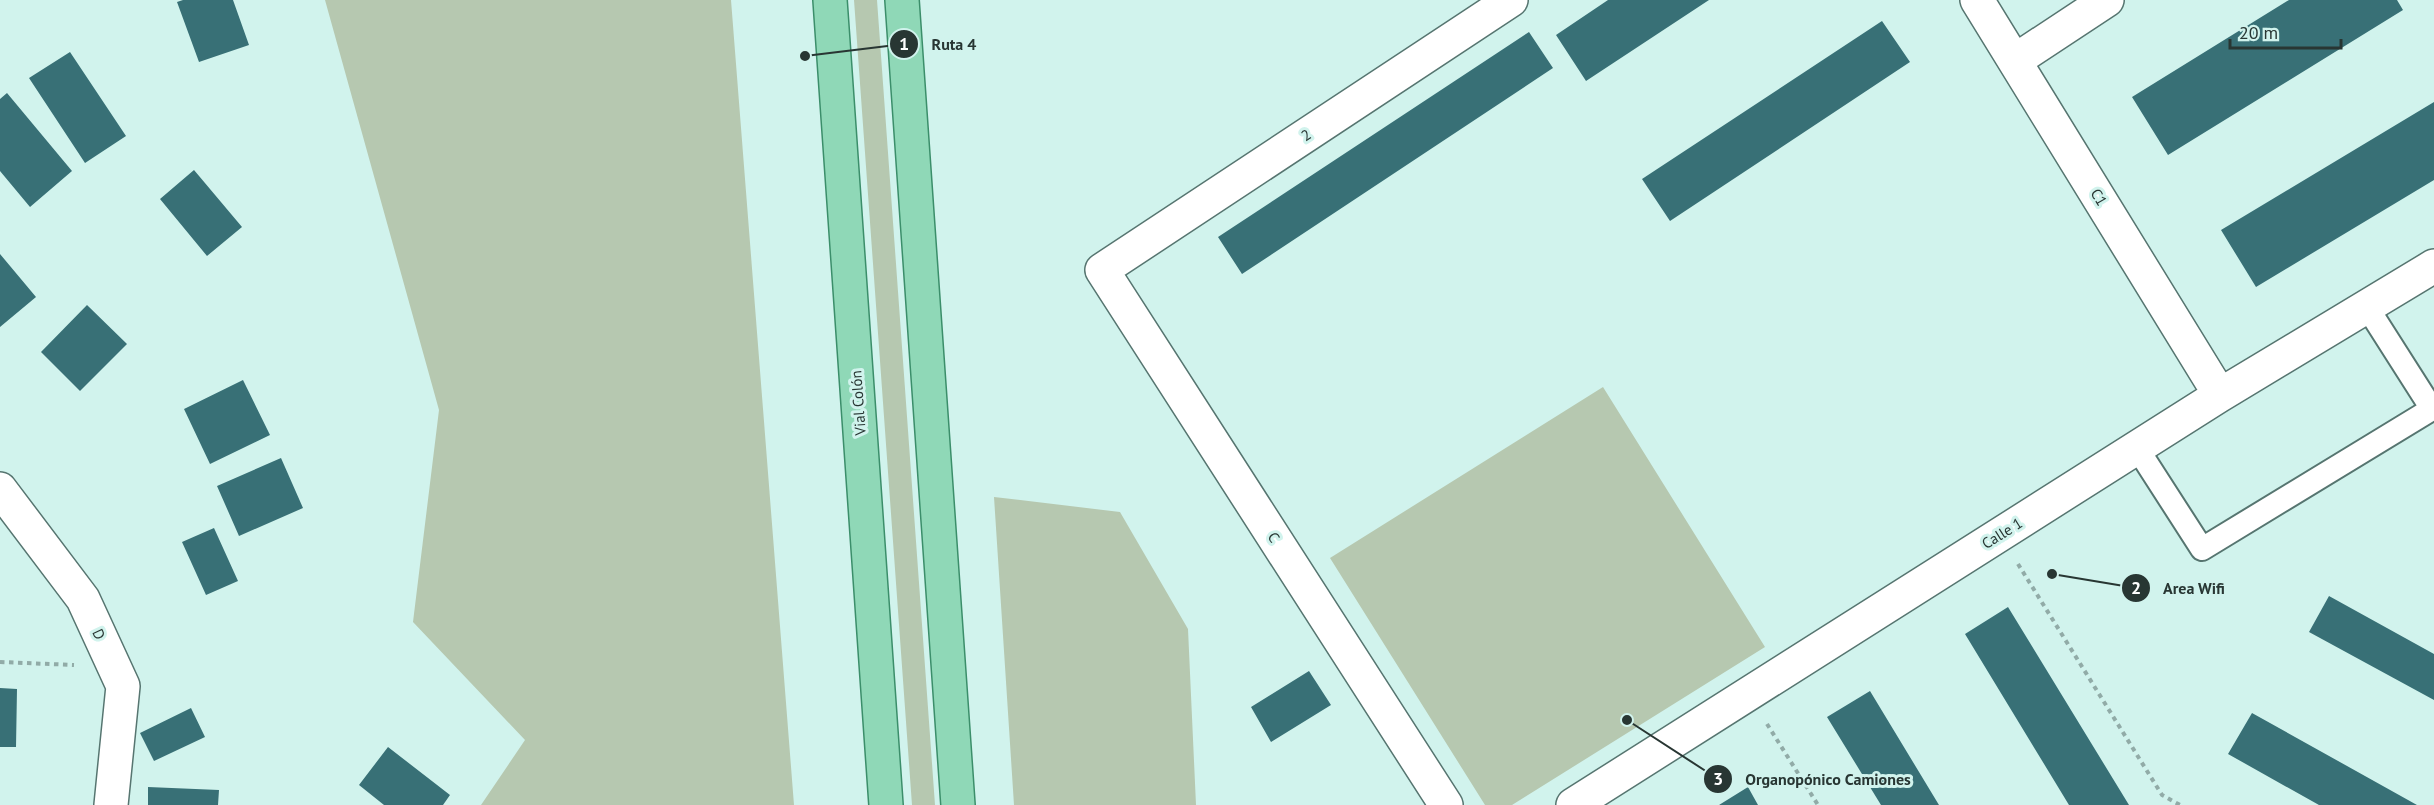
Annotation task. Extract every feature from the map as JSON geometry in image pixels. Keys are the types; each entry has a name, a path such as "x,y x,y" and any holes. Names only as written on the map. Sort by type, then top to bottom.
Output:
{"main road":[{"name":"Vial Colón","path":"830,0 886,805"},
{"path":"902,0 958,805"}],"street":[{"name":"2","path":"1102,270 1511,0"},
{"name":"C1","path":"1977,0 2220,395"},
{"path":"2016,60 2107,0"},
{"name":"Calle 1","path":"1574,805 2220,395 2434,266"},
{"name":"C","path":"1102,270 1446,805"},
{"name":"D","path":"0,489 83,599 123,686 111,805"}],"lane":[{"path":"2137,448 2202,549 2432,409 2367,307"}],"path":[{"path":"2000,535 2162,795 2180,805"},
{"path":"0,662 114,666"},
{"path":"1748,694 1818,805"}],"green space":[{"path":"325,0 731,0 794,805 481,805 525,740 413,622 439,410"},
{"path":"854,0 877,0 935,805 912,805"},
{"path":"1603,387 1765,647 1512,805 1485,805 1330,558"},
{"path":"994,497 1120,512 1188,629 1196,805 1014,805"}],"building":[{"path":"233,0 249,45 199,62 177,2"},
{"path":"1608,0 1709,0 1586,81 1556,35"},
{"path":"2289,0 2397,0 2403,10 2168,155 2132,97"},
{"path":"1882,21 1910,62 1670,221 1642,179"},
{"path":"1529,32 1553,68 1242,274 1218,237"},
{"path":"70,52 126,136 85,163 29,78"},
{"path":"7,93 72,171 30,207 0,171 0,99"},
{"path":"2434,102 2434,180 2256,287 2221,230"},
{"path":"194,170 242,227 207,256 160,199"},
{"path":"0,254 36,297 0,327"},
{"path":"87,305 127,344 80,391 41,352"},
{"path":"243,380 270,435 210,464 184,409"},
{"path":"281,458 303,508 239,536 217,486"},
{"path":"214,528 238,581 206,595 182,542"},
{"path":"2329,596 2434,654 2434,700 2309,632"},
{"path":"2008,607 2129,805 2069,805 1965,634"},
{"path":"1309,671 1331,705 1271,742 1251,707"},
{"path":"0,688 17,689 16,747 0,747"},
{"path":"1870,691 1939,805 1881,805 1827,717"},
{"path":"191,708 205,737 154,761 140,733"},
{"path":"2252,713 2417,805 2319,805 2228,754"},
{"path":"388,747 450,795 443,805 384,805 359,785"},
{"path":"148,787 219,790 218,805 148,805"},
{"path":"1748,787 1758,805 1719,805"}],"place":[{"name":"Ruta 4","path":"805,56"},
{"name":"Area Wifi","path":"2052,574"},
{"name":"Organopónico Camiones","path":"1627,720"}]}
